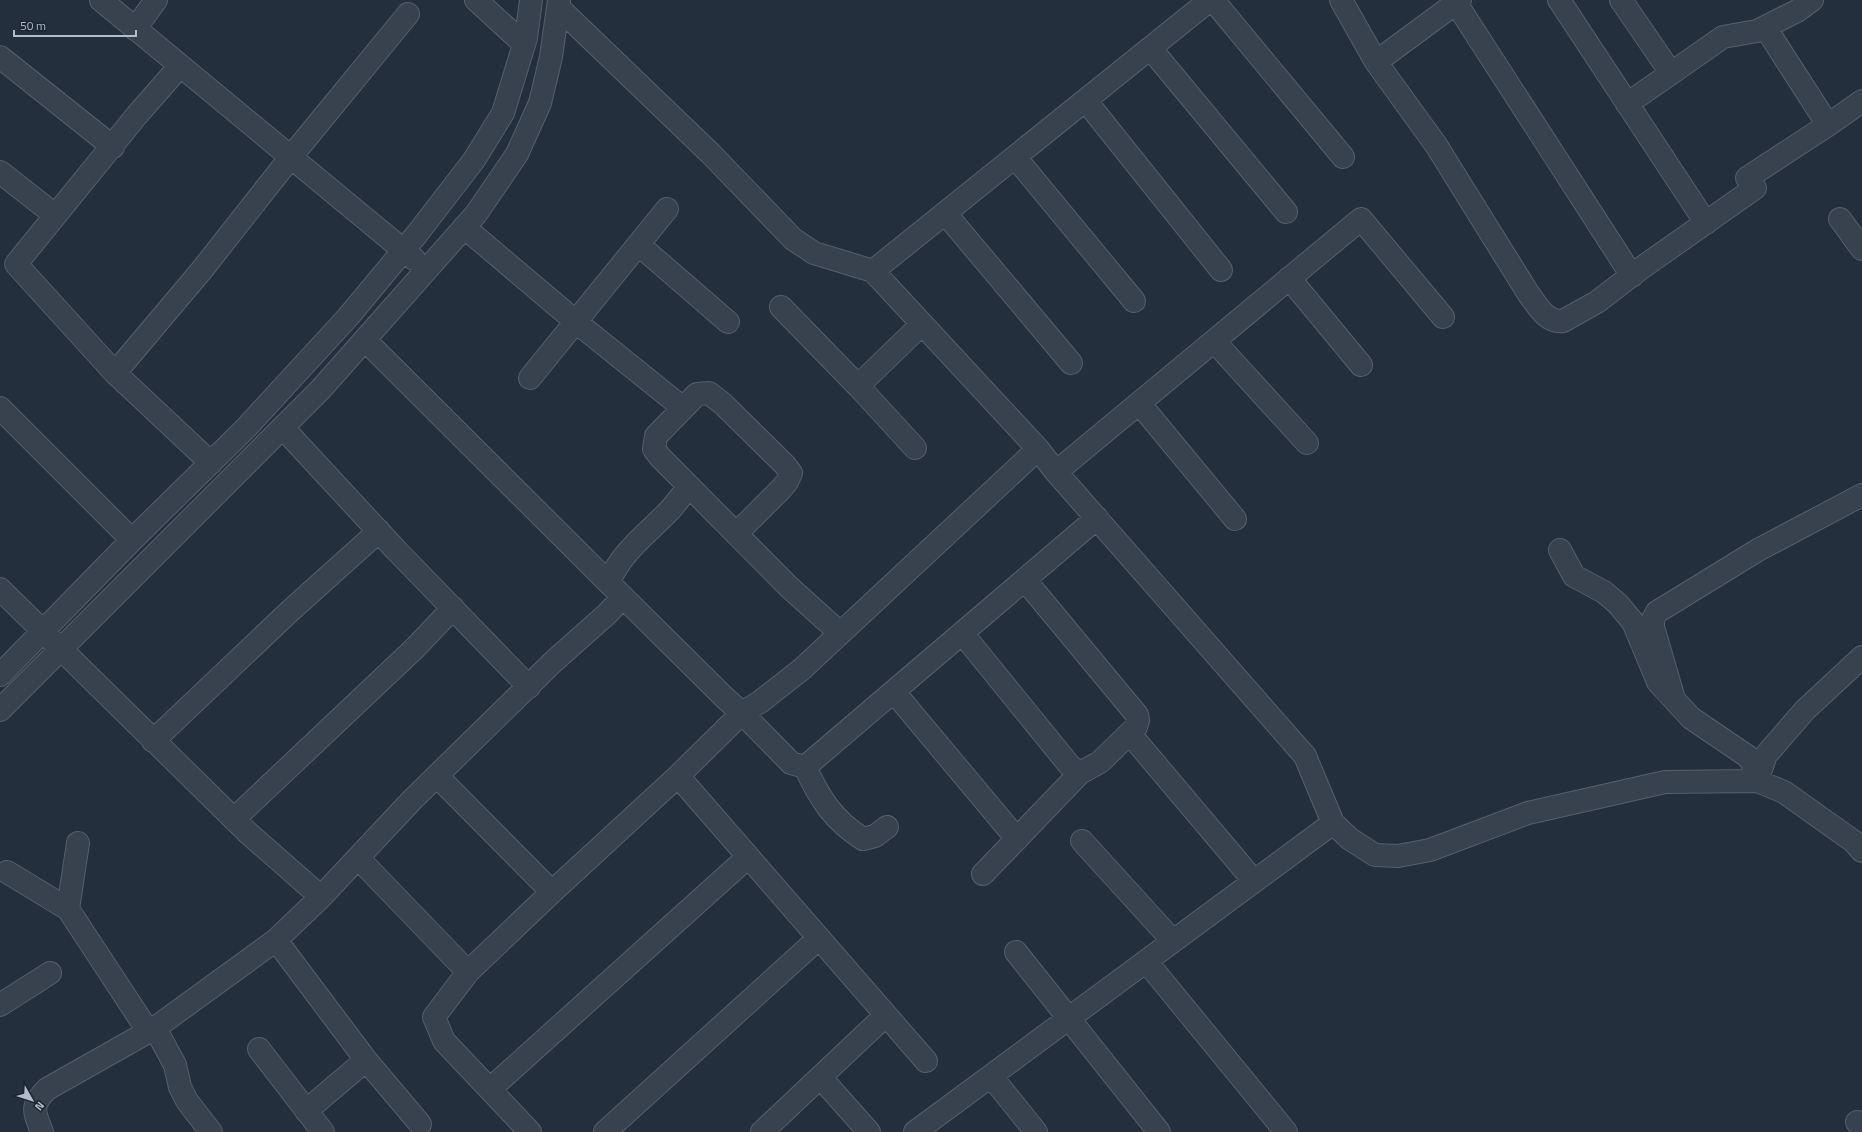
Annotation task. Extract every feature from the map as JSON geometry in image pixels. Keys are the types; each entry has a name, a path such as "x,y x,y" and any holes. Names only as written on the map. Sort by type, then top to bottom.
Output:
{"street":[{"path":"101,0 290,158 426,269"},
{"path":"135,28 156,0"},
{"path":"476,0 524,44"},
{"path":"0,674 132,540 245,429 348,317 403,251 474,160 503,113 524,44 531,0"},
{"path":"873,271 1211,0 1342,157"},
{"path":"1341,0 1376,62 1436,145 1528,293 1542,312 1552,320 1563,321 1597,302 1756,188 1747,178 1828,125 1862,100"},
{"path":"1559,0 1706,223"},
{"path":"1621,0 1671,73"},
{"path":"1628,104 1724,37 1757,31 1797,11 1812,0"},
{"path":"1376,62 1458,1 1632,276"},
{"path":"0,710 283,428 365,340 476,214 517,154 540,102 551,57 559,3"},
{"path":"559,3 711,154 793,239 814,253 873,271 1038,449 1056,472 1305,756 1333,823 1350,839 1375,855 1398,856 1430,850 1528,813 1665,782 1757,781 1784,792 1859,842"},
{"path":"115,373 201,271 290,158 408,14"},
{"path":"1765,27 1828,125"},
{"path":"1151,49 1286,212"},
{"path":"0,57 112,147"},
{"path":"180,66 16,264 115,373 211,463"},
{"path":"1086,100 1221,270"},
{"path":"1015,157 1134,301"},
{"path":"1,174 56,215"},
{"path":"530,378 667,208"},
{"path":"945,213 1071,363"},
{"path":"1056,472 1361,218 1443,317"},
{"path":"1840,219 1862,249"},
{"path":"464,227 575,321 683,408"},
{"path":"639,244 728,322"},
{"path":"1289,278 1361,365"},
{"path":"781,307 858,386 915,448"},
{"path":"858,386 922,324"},
{"path":"365,340 791,763 805,767 824,804 853,833 863,839 875,836 887,827"},
{"path":"1214,340 1307,443"},
{"path":"736,533 787,482 791,473 723,404 708,393 697,394 656,436 654,448 660,458 789,587 840,633"},
{"path":"1139,403 1236,519"},
{"path":"0,408 132,540"},
{"path":"283,428 379,531 529,687"},
{"path":"530,1132 444,1041 434,1017 468,972 678,776 742,713 760,702 802,669 1038,449"},
{"path":"42,1132 34,1111 37,1099 48,1089 152,1030 276,940 321,897 437,776 607,614 616,589 615,568 639,539 670,510 689,486"},
{"path":"1674,699 1653,627 1653,619 1657,612 1758,550 1862,495"},
{"path":"805,767 1097,518"},
{"path":"154,740 290,611 379,531"},
{"path":"1560,550 1574,576 1604,592 1618,604 1633,622 1658,682 1690,718 1747,756 1752,762 1757,781"},
{"path":"983,874 1080,773 1100,762 1130,734 1136,727 1138,720 1138,715 1025,580"},
{"path":"0,589 43,631 60,650 102,688 234,819 321,897"},
{"path":"234,819 410,653 453,608"},
{"path":"962,633 1070,766 1080,773"},
{"path":"1757,781 1766,755 1805,710 1862,657"},
{"path":"894,692 1017,839"},
{"path":"1130,734 1254,881"},
{"path":"437,776 552,892"},
{"path":"678,776 926,1061"},
{"path":"914,1132 1333,823"},
{"path":"1082,841 1173,941"},
{"path":"68,909 78,843"},
{"path":"358,858 468,972"},
{"path":"490,1089 748,858"},
{"path":"7,872 68,909 176,1065 180,1087 187,1101 211,1132"},
{"path":"605,1132 819,938"},
{"path":"276,940 366,1060 420,1124"},
{"path":"1016,952 1067,1019 1159,1132"},
{"path":"1146,961 1286,1132"},
{"path":"0,1005 50,973"},
{"path":"762,1132 886,1015"},
{"path":"259,1049 323,1132"},
{"path":"306,1111 366,1060"},
{"path":"991,1076 1036,1132"},
{"path":"820,1078 869,1132"}]}
